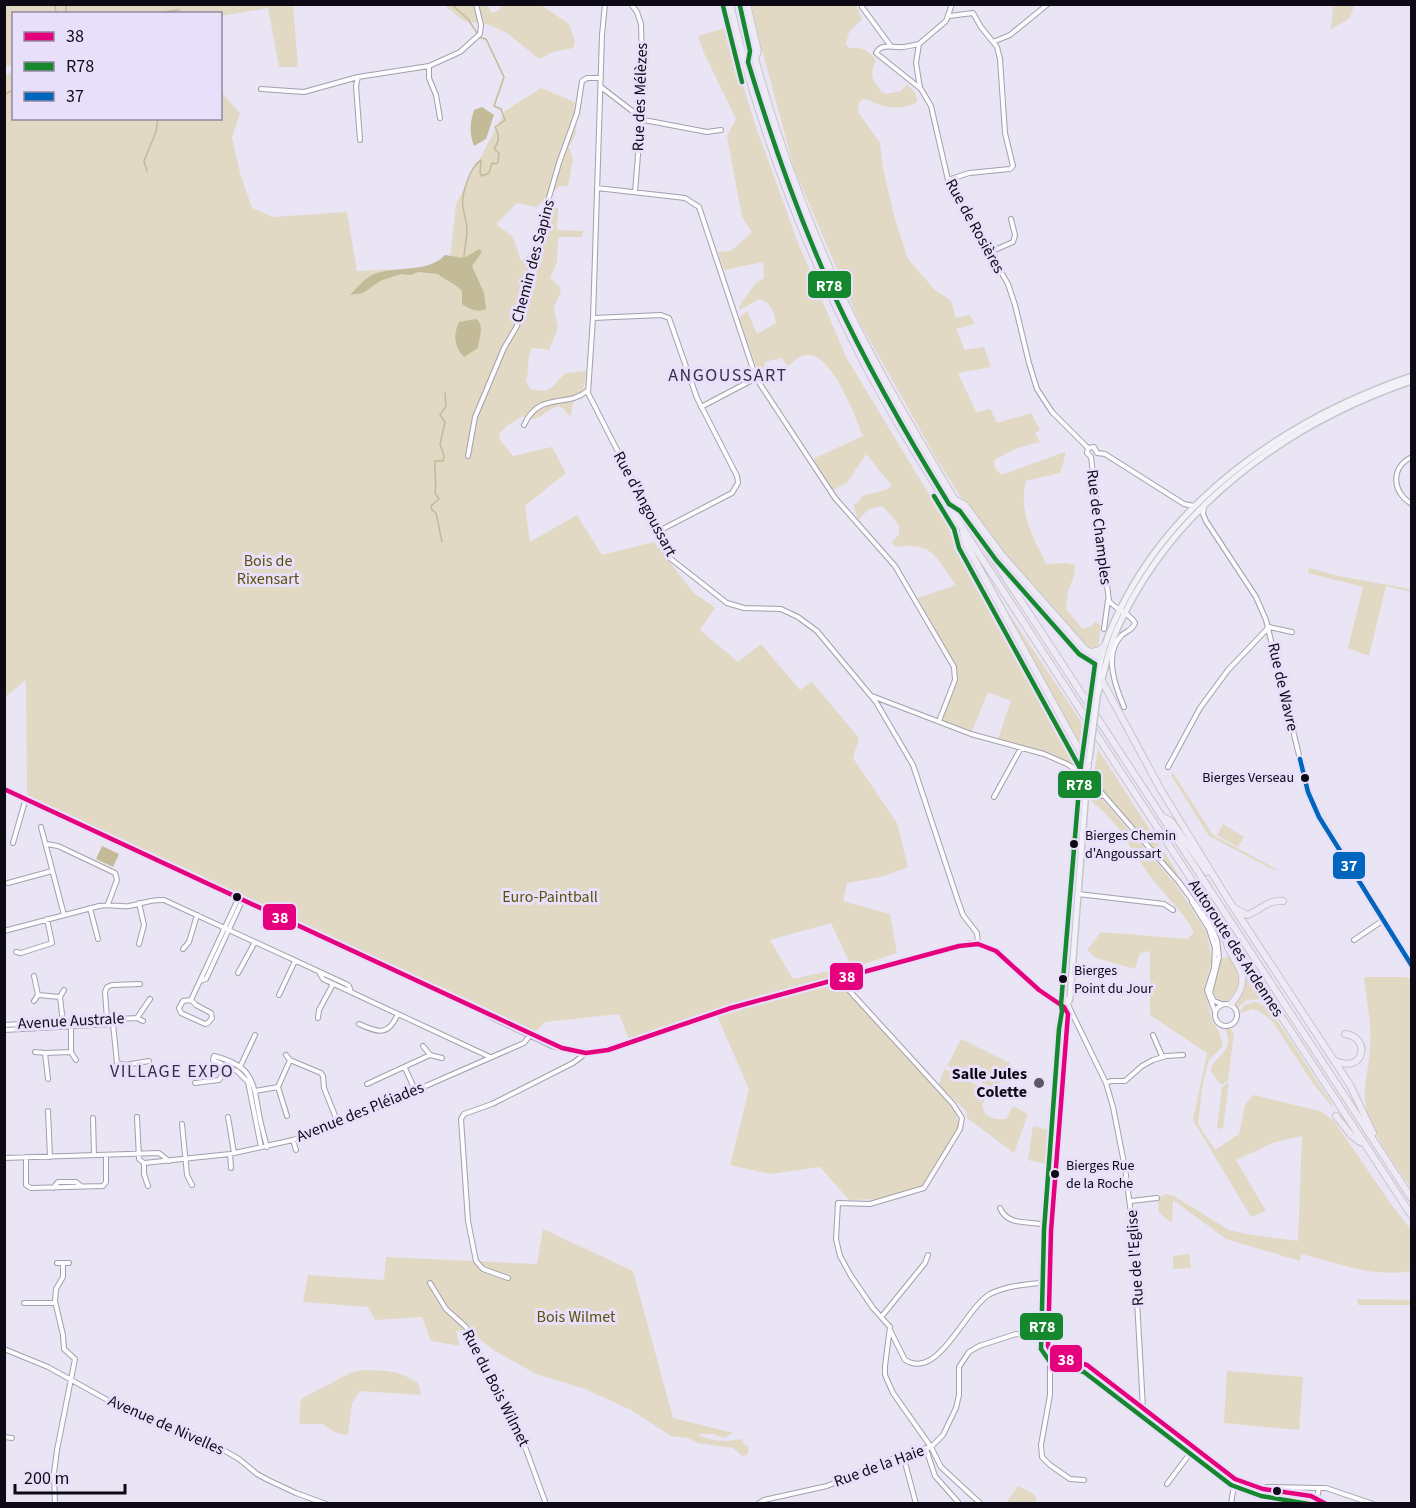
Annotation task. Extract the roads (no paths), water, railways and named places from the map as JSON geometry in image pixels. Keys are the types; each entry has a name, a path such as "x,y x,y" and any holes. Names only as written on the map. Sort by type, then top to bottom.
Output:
{"highway":[{"name":"Autoroute des Ardennes","path":"730,4 748,74 767,134 808,243 866,367 918,458 961,526 1412,1216"},
{"name":"Autoroute des Ardennes","path":"741,4 755,60 798,191 834,277 891,392 955,500 1412,1199"},
{"path":"747,4 758,51 755,60"},
{"path":"955,500 965,505 1002,555 1089,652 1100,658"},
{"path":"961,526 966,544 1088,763"},
{"path":"1089,652 1100,650 1104,646"},
{"path":"1102,681 1152,776 1226,896"},
{"path":"1099,693 1112,701"},
{"path":"1160,816 1171,821 1202,867 1234,907 1335,1061 1361,1107 1375,1136 1376,1144"},
{"path":"1234,907 1247,915 1272,901 1283,900"},
{"path":"1225,931 1225,939 1238,964 1242,981 1240,992 1231,1004"},
{"path":"1335,1061 1350,1065 1361,1056 1358,1039 1345,1034"},
{"path":"1336,1116 1351,1135 1367,1148"}],"main road":[{"path":"1065,1003 1070,988 1088,763 1103,663 1100,658 1150,558 1186,519 1236,471 1287,435 1341,405 1410,380"},
{"path":"1196,509 1252,465 1289,440 1393,385"},
{"path":"1099,693 1109,650 1122,611"}],"street":[{"path":"261,89 304,92 358,77 429,66 460,52 480,34 481,25 476,4"},
{"path":"524,425 531,411 537,407 587,391 593,318 602,25 605,4"},
{"name":"Rue des Mélèzes","path":"631,4 637,12 641,26 641,118 635,192"},
{"path":"862,7 890,45 898,47 919,44 940,28 949,16 952,4"},
{"path":"992,42 1010,34 1048,4"},
{"path":"948,180 969,172 1013,168 1005,133 1000,59 996,47 973,13 949,16"},
{"path":"919,44 916,63 921,89"},
{"name":"Rue de Rosières","path":"890,45 878,50 877,55 921,89 933,112 948,180 1008,284 1016,305 1029,363 1040,394 1063,424 1088,448"},
{"path":"429,66 429,78 436,95 440,118"},
{"path":"358,77 356,86 360,140"},
{"name":"Chemin des Sapins","path":"468,456 474,417 504,348 517,326 525,285 542,241 545,211 556,171 577,113 582,81 587,78 601,78"},
{"path":"601,87 641,118 707,132 721,130"},
{"path":"597,188 685,198 699,207 756,378 835,498 895,566 952,662 956,673 955,680 939,721"},
{"path":"990,252 1013,242 1011,219"},
{"path":"593,318 661,315 669,318 701,407 736,476 738,483 732,493 657,532"},
{"path":"701,407 756,378"},
{"name":"Rue d'Angoussart","path":"587,391 671,559 724,601 744,608 781,609 814,628 871,696 914,765 963,915 977,933 978,944"},
{"path":"1088,448 1094,447 1097,453 1105,454 1184,504 1196,509"},
{"name":"Rue de Champles","path":"1088,448 1108,597 1104,629"},
{"name":"Rue de Champles","path":"1091,457 1097,453"},
{"path":"1412,457 1400,466 1396,481 1400,494 1412,504"},
{"path":"1184,504 1186,519 1196,518 1206,521"},
{"name":"Rue de Wavre","path":"1204,505 1203,514 1206,521 1256,597 1269,627 1312,803 1412,967"},
{"name":"Rue de Champles","path":"1108,597 1111,604 1122,611"},
{"path":"1122,611 1135,623 1131,630 1120,637 1113,661 1114,680 1124,707"},
{"path":"1168,767 1200,708 1233,665 1269,627 1292,632"},
{"path":"871,696 971,735 1021,747 1060,761 1088,777 1161,861 1190,898 1209,928 1215,948 1214,968 1207,990 1218,1023 1230,1025 1237,1016 1236,1009 1231,1004 1214,1001 1210,993 1219,961 1217,940 1211,926 1196,903 1190,898"},
{"path":"994,797 1021,747"},
{"path":"1087,785 1108,802"},
{"path":"4,789 531,1035 562,1048 586,1053 608,1050 731,1008 959,946 978,944 996,951 1039,990 1050,998 1065,1003"},
{"path":"1086,801 1092,795 1099,795"},
{"path":"13,843 26,798"},
{"path":"40,827 64,915"},
{"path":"46,844 58,846 115,873 117,880 108,904"},
{"path":"8,883 52,871"},
{"path":"1078,894 1164,904 1173,910"},
{"path":"191,1000 241,898"},
{"path":"4,931 108,904 126,906 164,900 348,985 351,992"},
{"path":"139,903 144,925 139,944"},
{"path":"90,908 98,939"},
{"path":"183,949 189,942 197,915"},
{"path":"47,920 52,943"},
{"path":"1354,940 1382,921"},
{"path":"238,973 255,942"},
{"path":"22,959 19,953 52,943 59,946"},
{"path":"279,995 295,961"},
{"path":"319,972 323,979 491,1058"},
{"path":"34,976 38,996 34,1001"},
{"path":"840,979 953,1104 962,1118 960,1129 924,1188 870,1204 839,1202 837,1204 836,1239 840,1256 870,1304 888,1322 905,1360 914,1364 925,1364 959,1330 977,1305 991,1294 1010,1287 1050,1282"},
{"path":"108,1021 105,992 107,987 140,984"},
{"path":"318,1018 319,1010 333,984"},
{"path":"63,1024 60,997 64,990"},
{"path":"38,996 60,997"},
{"name":"Avenue Australe","path":"137,1018 150,999"},
{"path":"191,1000 212,1013 212,1018 208,1023 205,1024 180,1011 179,1007 182,1002 191,1000"},
{"path":"1065,1003 1068,1017 1055,1161 1048,1346 1053,1355 1087,1365 1235,1479 1270,1491 1300,1494 1326,1503"},
{"path":"1065,1003 1068,1017"},
{"name":"Rue de l'Eglise","path":"1065,1003 1076,1019 1106,1083 1113,1107 1131,1201 1143,1408"},
{"path":"1215,1012 1222,1004"},
{"path":"359,1024 375,1032 381,1032 393,1025 398,1014"},
{"path":"116,1018 113,1024 117,1063 132,1064 149,1060"},
{"name":"Avenue Australe","path":"4,1025 71,1024 108,1021 116,1018 137,1018 143,1021"},
{"name":"Avenue Australe","path":"108,1021 113,1024"},
{"name":"Avenue Australe","path":"4,1030 63,1024"},
{"path":"71,1024 71,1052 76,1060"},
{"path":"238,1069 255,1035"},
{"name":"Avenue des Pléiades","path":"144,1163 232,1154 293,1140 338,1124 491,1058 524,1043 531,1035"},
{"path":"1152,1035 1162,1056"},
{"path":"423,1046 430,1055 442,1058"},
{"path":"475,1065 477,1051"},
{"path":"35,1052 71,1052"},
{"path":"45,1053 48,1079"},
{"path":"508,1278 483,1269 476,1261 466,1202 460,1122 463,1115 492,1104 573,1063 586,1053"},
{"path":"286,1055 290,1060 321,1073 324,1088 338,1124"},
{"path":"367,1084 430,1055"},
{"path":"1106,1083 1126,1080 1142,1066 1162,1056 1183,1055"},
{"path":"287,1116 278,1087 290,1060"},
{"path":"195,1083 219,1080 228,1064 249,1075 264,1147"},
{"path":"405,1068 415,1090"},
{"path":"253,1092 278,1087"},
{"path":"48,1111 50,1157"},
{"path":"228,1116 232,1154 231,1168"},
{"path":"137,1117 139,1159 144,1163 144,1174 148,1186"},
{"path":"93,1118 94,1155"},
{"path":"182,1124 187,1175 192,1185"},
{"path":"293,1140 296,1150"},
{"path":"4,1158 159,1153 169,1161"},
{"path":"26,1157 26,1185 31,1188 53,1188 105,1185 106,1155"},
{"path":"1131,1201 1157,1198"},
{"path":"1000,1208 1009,1219 1045,1225 1048,1244 1051,1247"},
{"path":"882,1316 925,1263 928,1255"},
{"path":"57,1263 69,1263"},
{"path":"55,1503 54,1473 57,1450 75,1359 64,1349 55,1303 56,1289 63,1277 63,1263"},
{"name":"Rue du Bois Wilmet","path":"430,1283 446,1309 466,1327 524,1443 546,1503"},
{"path":"24,1303 55,1303"},
{"path":"890,1330 885,1366 893,1394 941,1467 981,1503"},
{"path":"929,1448 943,1435 956,1407 959,1395 959,1367 969,1352 979,1346 1016,1334 1048,1339"},
{"name":"Avenue de Nivelles","path":"4,1349 48,1367 129,1412 208,1441 239,1459 268,1480 326,1503"},
{"path":"1053,1355 1050,1361 1049,1401 1041,1445 1042,1457 1070,1479 1084,1480"},
{"path":"4,1437 12,1438"},
{"path":"929,1448 935,1476 958,1502"},
{"name":"Rue de la Haie","path":"758,1503 827,1486 903,1455 929,1448"},
{"path":"1167,1484 1194,1448"},
{"path":"903,1455 916,1503"},
{"path":"1231,1503 1235,1479"},
{"path":"1263,1489 1266,1486 1332,1489 1372,1503"},
{"path":"1317,1498 1319,1488"},
{"path":"1270,1491 1274,1503"}],"waterway":[{"path":"55,4 56,12"},
{"path":"66,4 66,12"},
{"path":"451,4 468,19 477,33"},
{"path":"162,12 179,10"},
{"path":"464,258 467,230 463,207 465,188 477,163 481,160 480,173 482,176 489,173 492,163 498,162 499,153 494,149 498,138 495,127 505,120 501,109 494,106 504,77 486,39 481,38"},
{"path":"4,95 12,90"},
{"path":"147,171 144,161 156,132 158,120"},
{"path":"442,542 436,513 431,506 439,499 435,493 435,461 443,461 444,456 440,444 445,422 440,415 446,406 445,393"}],"place":[{"name":"Bierges Verseau","path":"1305,778"},
{"name":"Bierges Chemin d'Angoussart","path":"1074,844"},
{"name":"Bierges Point du Jour","path":"1063,979"},
{"name":"Salle Jules Colette","path":"1039,1083"},
{"name":"Bierges Rue de la Roche","path":"1055,1174"}],"district":[{"name":"ANGOUSSART","path":"728,375"},
{"name":"VILLAGE EXPO","path":"172,1071"}],"park label":[{"name":"Bois de Rixensart","path":"268,570"},
{"name":"Euro-Paintball","path":"550,897"},
{"name":"Bois Wilmet","path":"576,1317"}]}
